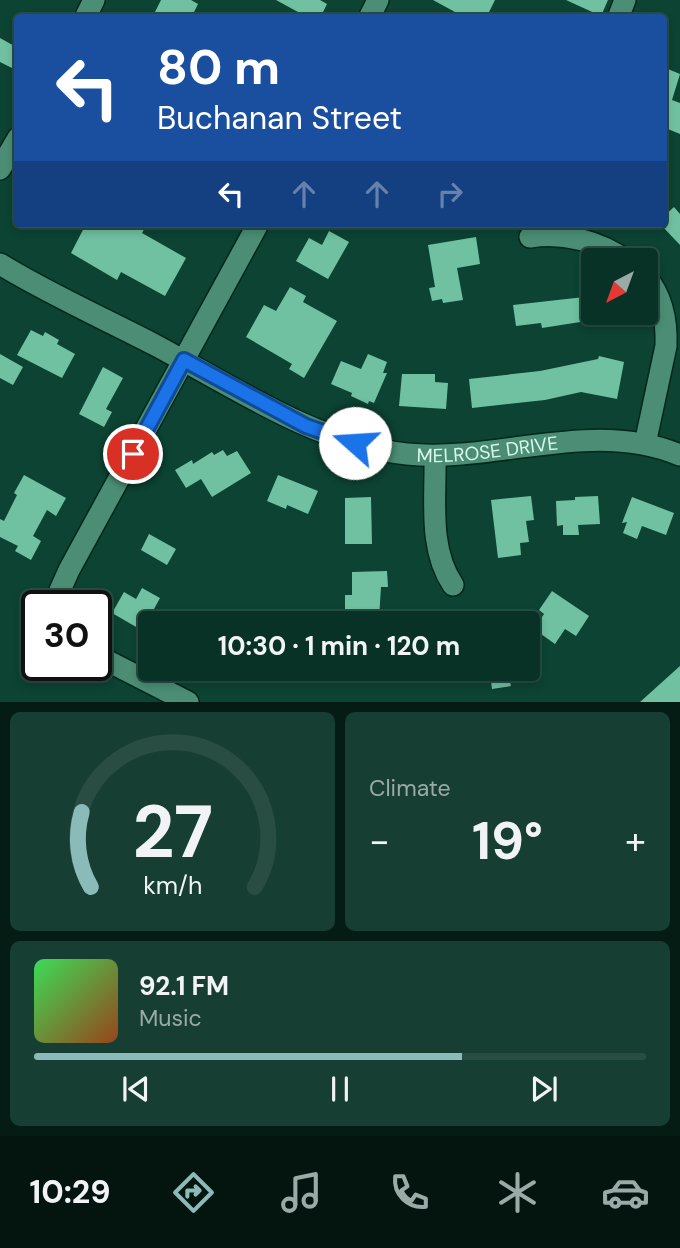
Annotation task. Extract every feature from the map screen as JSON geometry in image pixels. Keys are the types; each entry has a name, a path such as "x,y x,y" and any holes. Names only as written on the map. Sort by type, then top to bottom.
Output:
{"street":[{"path":"0,169 14,145"},
{"path":"60,590 256,228"},
{"path":"530,237 561,235 603,248"},
{"name":"MELROSE DRIVE","path":"0,264 306,426 371,448 435,456 612,439 645,444 680,455"},
{"path":"645,444 666,338 663,311 658,297"},
{"path":"435,456 436,540 440,559 453,585"},
{"path":"112,663 188,702"}],"building":[{"path":"161,0 191,0 198,4 193,14 154,14"},
{"path":"276,0 320,0 327,4 322,14 297,14 298,12"},
{"path":"433,0 495,0 488,14 459,14"},
{"path":"566,0 608,0 602,14"},
{"path":"0,38 14,46 14,69 0,62"},
{"path":"667,69 680,74 672,100 680,103 680,134 667,129"},
{"path":"674,207 680,214 680,245 664,228 667,228 667,213"},
{"path":"84,228 145,228 142,233 186,258 165,296 121,272 117,280 71,253"},
{"path":"329,231 349,242 328,279 296,261 309,238 322,245"},
{"path":"476,237 480,264 457,268 463,300 443,303 442,299 432,301 429,288 435,287 428,245"},
{"path":"290,287 306,296 303,302 337,321 304,378 289,369 292,364 246,337 264,305 276,311"},
{"path":"581,297 581,322 542,328 541,323 516,326 513,305"},
{"path":"31,330 43,336 45,332 59,340 57,344 75,354 62,378 17,355"},
{"path":"0,354 23,367 13,385 0,378"},
{"path":"368,354 387,362 383,373 387,373 374,403 369,401 368,404 331,384 341,361 361,369"},
{"path":"599,356 624,362 617,399 581,392 545,400 472,408 469,379 540,371 598,359"},
{"path":"103,367 123,378 106,409 112,412 104,427 79,414"},
{"path":"402,374 435,374 435,382 448,383 446,409 399,406"},
{"path":"223,450 227,456 237,451 251,473 212,497 201,479 186,488 175,470 192,460 193,464 212,452 214,455"},
{"path":"24,475 66,498 56,516 47,510 33,536 41,541 31,560 15,551 18,546 0,537 0,519 4,521"},
{"path":"278,475 318,491 308,514 287,505 286,509 267,501"},
{"path":"531,496 534,520 526,521 529,542 520,543 521,555 498,558 491,500"},
{"path":"598,496 600,524 578,525 579,535 563,535 563,525 557,526 556,501"},
{"path":"371,497 372,544 345,544 345,498"},
{"path":"632,497 674,513 666,535 642,526 637,539 623,533 627,522 622,523"},
{"path":"149,534 176,549 167,565 141,550"},
{"path":"387,571 388,587 381,587 380,611 345,610 345,595 352,595 352,572"},
{"path":"142,588 160,598 154,609 158,611 138,611 138,628 112,613 124,592 136,599"},
{"path":"552,591 589,616 576,636 565,629 555,644 540,633 540,620 544,614 539,610"},
{"path":"680,666 680,702 640,702"},
{"path":"491,681 510,681 511,686 492,689"}],"route":[{"path":"133,454 184,360 306,426 355,443"}]}
